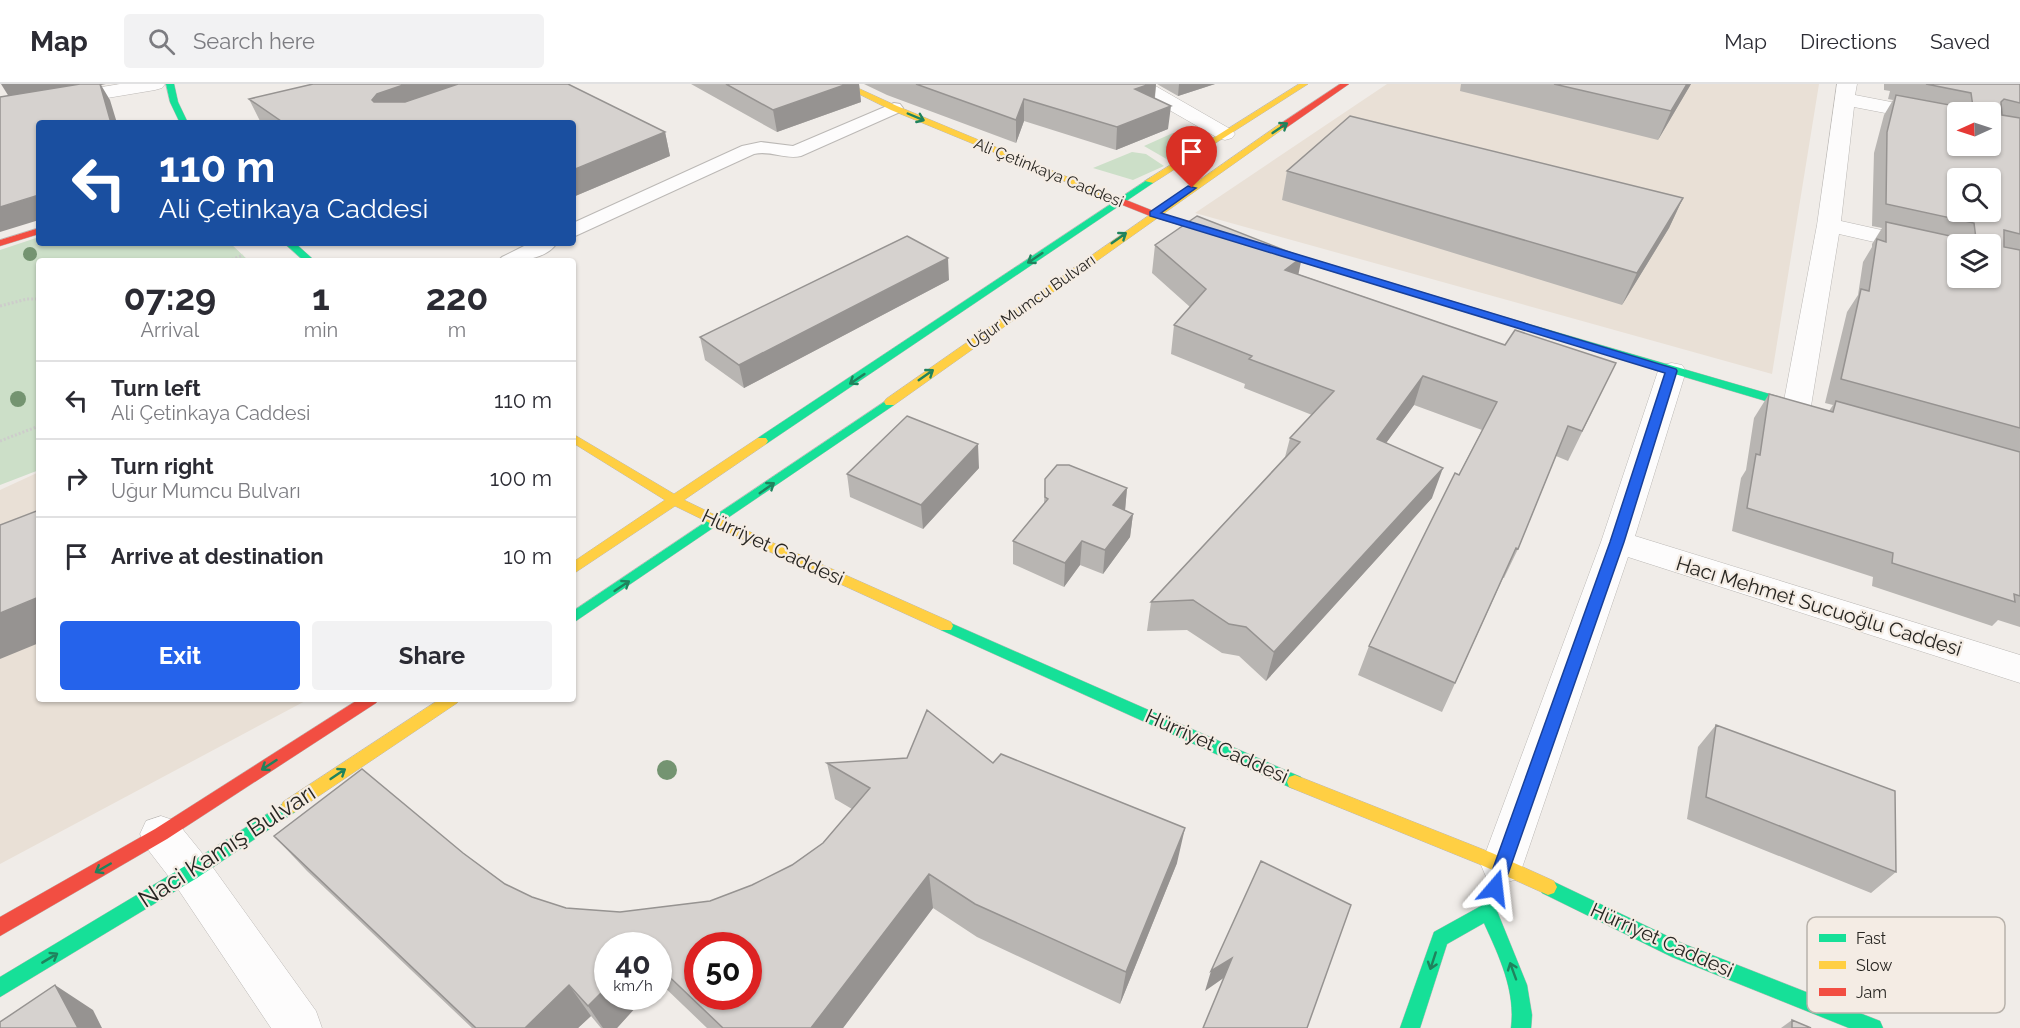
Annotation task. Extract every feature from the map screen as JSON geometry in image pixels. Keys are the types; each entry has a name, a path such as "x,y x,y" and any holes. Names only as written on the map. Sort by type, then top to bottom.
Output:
{"street":[{"path":"0,110 155,84"},
{"path":"170,84 174,102 183,120"},
{"path":"1138,84 1225,134"},
{"name":"Uğur Mumcu Bulvarı","path":"676,501 1119,201 1304,84"},
{"name":"Uğur Mumcu Bulvarı","path":"719,522 1154,214 1345,84"},
{"name":"Ali Çetinkaya Caddesi","path":"855,86 894,108 1154,214 1672,371 1808,409"},
{"path":"1808,409 1846,92 1947,118"},
{"path":"1829,225 1947,252"},
{"path":"0,243 36,232"},
{"path":"292,246 306,258"},
{"path":"1521,1028 1523,1020 1516,976 1488,910 1617,542 1672,371"},
{"name":"Hürriyet Caddesi","path":"576,440 676,501 719,522 1356,809 1502,865 1678,951 1807,1002"},
{"path":"576,567 676,501"},
{"path":"576,616 719,522"},
{"name":"Hacı Mehmet Sucuoğlu Caddesi","path":"1617,542 2020,669"},
{"path":"0,927 161,834 366,702"},
{"name":"Naci Kamış Bulvarı","path":"0,988 191,872 447,702"},
{"path":"161,834 191,872 299,1028"},
{"path":"1410,1028 1440,938 1488,910"},
{"name":"Hürriyet Caddesi","path":"1835,1013 1873,1028"}],"lane":[{"path":"576,230 748,150 761,147 795,152 894,108"},
{"path":"514,258 540,246"}],"path":[{"path":"236,258 243,255"},
{"path":"0,306 27,298 36,299"},
{"path":"0,441 36,427"}],"shaded area":[{"path":"1387,84 1819,84 1772,374 1195,213"},
{"path":"36,473 36,702 303,702 0,864 0,490"}],"green space":[{"path":"1184,132 1195,142 1194,148 1170,161 1144,146 1173,133"},
{"path":"1132,152 1146,154 1164,166 1133,180 1093,168"},
{"path":"36,238 36,246 233,246 246,258 36,258 36,471 0,485 0,250"}],"building":[{"path":"80,84 100,84 110,120 36,120 36,196 0,207 0,97"},
{"path":"313,84 406,84 377,94 372,100 374,102 405,102 458,84 568,84 665,132 576,169 576,120 280,120 249,99"},
{"path":"726,84 847,84 773,110"},
{"path":"916,84 1150,84 1135,89 1171,106 1117,127 1024,99 1016,120"},
{"path":"1554,84 1687,84 1671,111"},
{"path":"1926,84 2020,84 2020,103 2004,99 2001,102 1972,102 1971,93"},
{"path":"1896,95 1947,105 1947,156 2001,156 2001,102 2002,115 2020,118 2020,234 2004,230 2004,247 2020,250 2020,428 1841,379 1861,289 1869,291 1877,239 1886,242 1886,222 1947,235 1947,288 2001,288 2001,234 1975,234 1974,223 1969,222 2001,222 2001,168 1947,168 1947,217 1886,204 1887,132"},
{"path":"1350,116 1683,198 1637,273 1287,171"},
{"path":"1197,216 1302,257 1285,270 1505,345 1515,330 1616,363 1582,431 1568,426 1518,549 1516,548 1455,683 1369,646 1455,473 1459,475 1497,402 1423,376 1377,439 1443,468 1274,652 1246,627 1229,624 1193,600 1151,602 1300,442 1290,438 1334,391 1249,359 1252,356 1174,325 1206,289 1155,245"},
{"path":"907,236 948,258 739,365 700,337"},
{"path":"1769,394 1833,412 1836,401 2020,452 2020,596 2014,594 2015,602 1892,563 1893,553 1747,508 1756,454 1760,455"},
{"path":"907,416 978,444 921,505 847,474"},
{"path":"1057,465 1069,465 1127,488 1113,505 1133,514 1105,550 1082,541 1065,563 1013,541 1048,499 1045,497 1045,479"},
{"path":"36,511 36,598 0,613 0,525"},
{"path":"927,710 993,763 1001,754 1185,828 1126,972 975,904 929,874 811,1028 723,1028 704,1010 762,1010 762,932 684,932 684,991 672,979 672,932 594,932 594,1000 588,1006 569,985 525,1028 476,1028 274,836 362,769 463,853 505,884 532,897 566,908 620,912 710,901 752,885 792,865 823,843 870,788 827,763 907,758"},
{"path":"1716,725 1895,791 1896,872 1706,797"},
{"path":"1261,861 1351,905 1307,1028 1203,1028 1232,958 1211,971"},
{"path":"55,985 78,1028 0,1028 0,1022"},
{"path":"1792,1020 1811,1028 1792,1028"}],"traffic: fast":[{"path":"170,84 174,102 183,120"},
{"path":"762,441 1150,181"},
{"path":"292,246 306,258"},
{"path":"1487,315 1810,410"},
{"path":"576,616 890,402"},
{"path":"946,626 1295,782"},
{"path":"0,988 191,872 289,807"},
{"path":"1502,865 1488,911 1518,985 1521,1000 1521,1028"},
{"path":"1548,887 1678,951 1807,1002"},
{"path":"1410,1028 1440,938 1488,911"},
{"path":"1835,1013 1873,1028"}],"traffic: slow":[{"path":"843,84 894,108 1113,198"},
{"path":"1150,181 1304,84"},
{"path":"890,402 1283,126"},
{"path":"576,440 676,501 764,544 946,626"},
{"path":"576,567 762,441"},
{"path":"289,807 447,702"},
{"path":"1295,782 1486,859 1548,887"}],"traffic: jam":[{"path":"1283,126 1345,84"},
{"path":"1113,198 1153,214 1487,315"},
{"path":"0,243 36,232"},
{"path":"0,927 161,834 366,702"}],"route":[{"path":"1192,188 1154,214 1672,371 1617,542 1495,888"}]}
